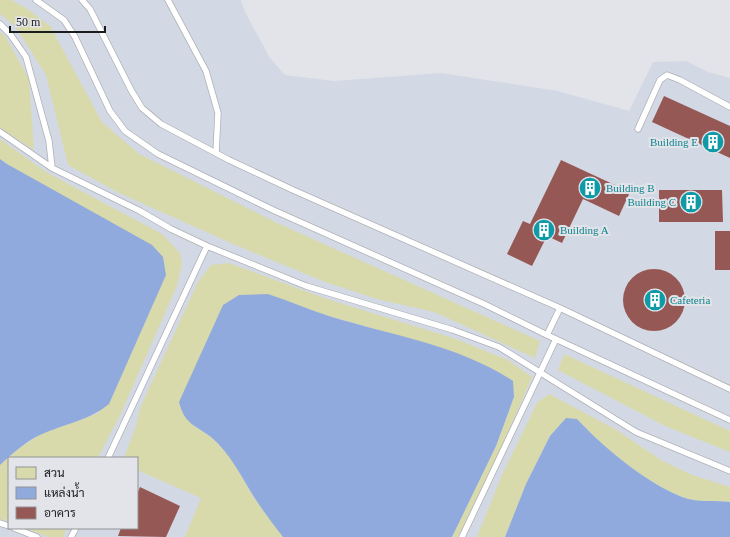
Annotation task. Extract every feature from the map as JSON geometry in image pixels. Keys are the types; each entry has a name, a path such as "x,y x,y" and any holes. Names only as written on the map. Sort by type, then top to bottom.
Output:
{"lane":[{"path":"36,0 64,20 75,37 110,111 125,131 158,154 273,210 484,304 730,420"},
{"path":"82,0 90,9 131,90 142,108 161,124 216,153 293,190 560,308 730,390"},
{"path":"168,0 206,71 218,113 216,153"},
{"path":"0,24 10,34 26,57 49,141 52,168"},
{"path":"638,129 660,80 667,75 680,80 730,106"},
{"path":"0,132 52,168 207,246 306,286 453,330 499,347 636,432 730,470"},
{"path":"108,457 207,246"},
{"path":"547,335 560,308"},
{"path":"462,537 556,339"},
{"path":"17,529 37,537"}],"shaded area":[{"path":"0,0 241,0 245,12 270,58 285,75 334,81 441,73 558,91 629,111 653,62 686,61 708,72 730,78 730,537 0,537"}],"green space":[{"path":"0,0 11,0 26,8 50,26 102,122 139,154 275,222 540,341 535,358 434,312 377,299 325,282 233,244 119,193 68,165 46,75 15,26 0,14"},
{"path":"0,32 5,36 29,79 34,150 0,128"},
{"path":"0,139 46,172 162,234 180,253 182,264 177,286 121,413 99,457 9,457 19,448 41,434 99,413 7,164 0,159"},
{"path":"229,263 327,299 453,338 508,360 532,377 499,453 458,537 452,537 496,446 514,397 372,328 332,317 194,426 211,437 229,455 254,498 283,537 185,537 201,498 138,470 138,457 124,457 136,426 140,408 198,282 211,265"},
{"path":"564,354 730,431 730,452 665,426 558,370"},
{"path":"549,394 615,429 661,460 692,475 730,487 730,502 687,499 668,491 640,474 612,452 577,419 566,418 550,436 526,484 505,537 477,537 502,475 537,403"},
{"path":"8,458 8,522 0,519 0,465"},
{"path":"28,529 67,529 63,537 49,537"}],"water":[{"path":"0,159 152,245 163,257 166,275 109,404 86,418 51,430 36,437 8,457 0,465"},
{"path":"268,294 332,317 448,350 493,369 513,381 514,397 496,446 452,537 283,537 257,502 235,465 224,450 211,437 187,420 181,410 179,402 223,305 239,295"},
{"path":"566,418 577,419 612,452 640,474 668,491 687,499 730,502 730,537 505,537 526,484 550,436"}],"building":[{"name":"Building E","path":"664,96 730,126 730,158 652,122"},
{"path":"561,160 630,192 619,216 583,199 562,243 547,236 532,266 507,254 523,221 530,224"},
{"name":"Building C","path":"659,190 722,190 723,222 659,222"},
{"path":"715,231 730,231 730,270 715,270"},
{"name":"Cafeteria","path":"648,269 660,269 676,278 683,288 685,300 683,312 676,322 660,331 648,331 637,326 628,317 623,306 623,294 628,283 637,274"},
{"path":"140,487 180,506 166,537 118,536 121,529 138,529 138,492"}],"place":[{"name":"Building E","path":"713,142"},
{"name":"Building B","path":"590,188"},
{"name":"Building C","path":"691,202"},
{"name":"Building A","path":"544,230"},
{"name":"Cafeteria","path":"655,300"}]}
